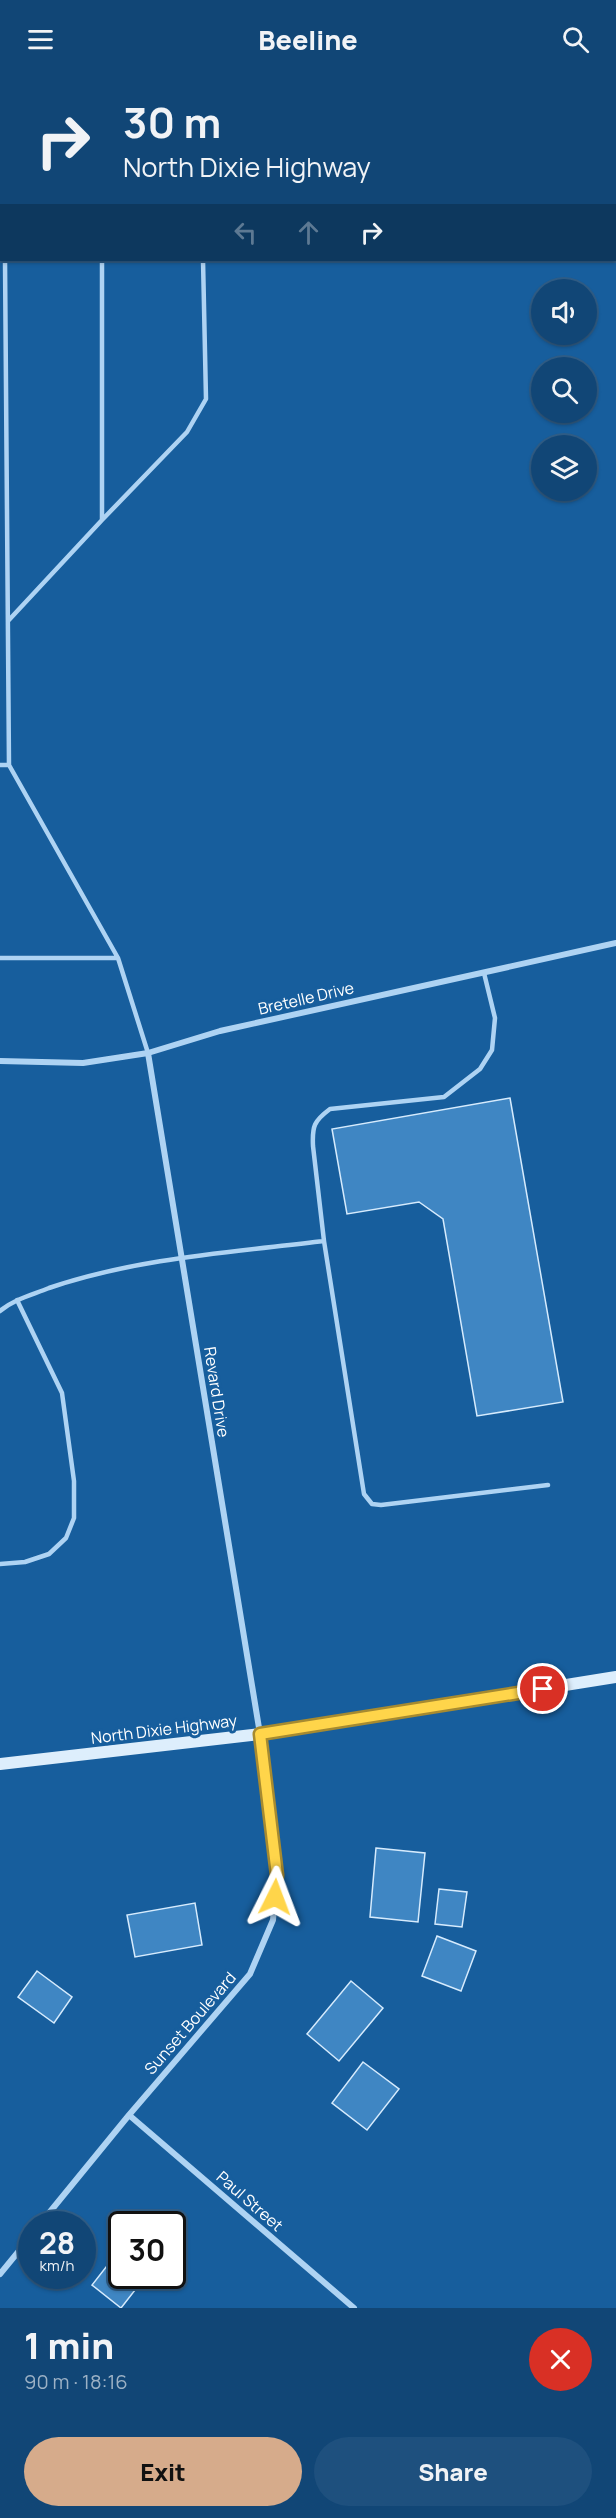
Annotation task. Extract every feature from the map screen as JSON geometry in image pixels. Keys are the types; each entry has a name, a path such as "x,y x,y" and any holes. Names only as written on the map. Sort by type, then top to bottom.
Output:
{"street":[{"name":"Bretelle Drive","path":"0,1061 83,1062 148,1053 220,1031 616,943"},
{"name":"Revard Drive","path":"148,1053 260,1734"},
{"name":"North Dixie Highway","path":"0,1764 260,1734 616,1677"},
{"name":"Sunset Boulevard","path":"51,2211 129,2115 250,1974 273,1920 277,1875 260,1734"},
{"name":"Paul Street","path":"129,2115 354,2308"},
{"path":"0,2274 18,2252"}],"lane":[{"path":"5,261 9,765 118,958 148,1053"},
{"path":"102,261 102,520"},
{"path":"8,621 187,432 206,399 203,261"},
{"path":"0,765 9,765"},
{"path":"0,958 118,958"},
{"path":"483,973 495,1018 492,1050 480,1069 444,1097 330,1109 316,1120 312,1132 324,1241 364,1494 372,1504 381,1505 548,1485"},
{"path":"0,1311 17,1300 75,1280 182,1258 324,1241"},
{"path":"0,1564 25,1562 49,1554 66,1538 74,1518 74,1481 62,1393 17,1300"}],"building":[{"path":"510,1098 563,1402 477,1416 443,1219 419,1202 347,1214 332,1129"},
{"path":"376,1848 425,1853 418,1922 370,1917"},
{"path":"439,1889 467,1892 462,1927 435,1924"},
{"path":"195,1903 202,1945 135,1957 127,1915"},
{"path":"437,1936 476,1951 461,1991 422,1976"},
{"path":"37,1971 72,1997 54,2023 18,1997"},
{"path":"351,1981 383,2008 339,2061 307,2034"},
{"path":"363,2062 399,2089 367,2130 332,2103"},
{"path":"108,2265 108,2289 136,2289 121,2308 96,2288 96,2280"}],"route":[{"path":"275,1897 277,1875 260,1734 543,1689"}]}
